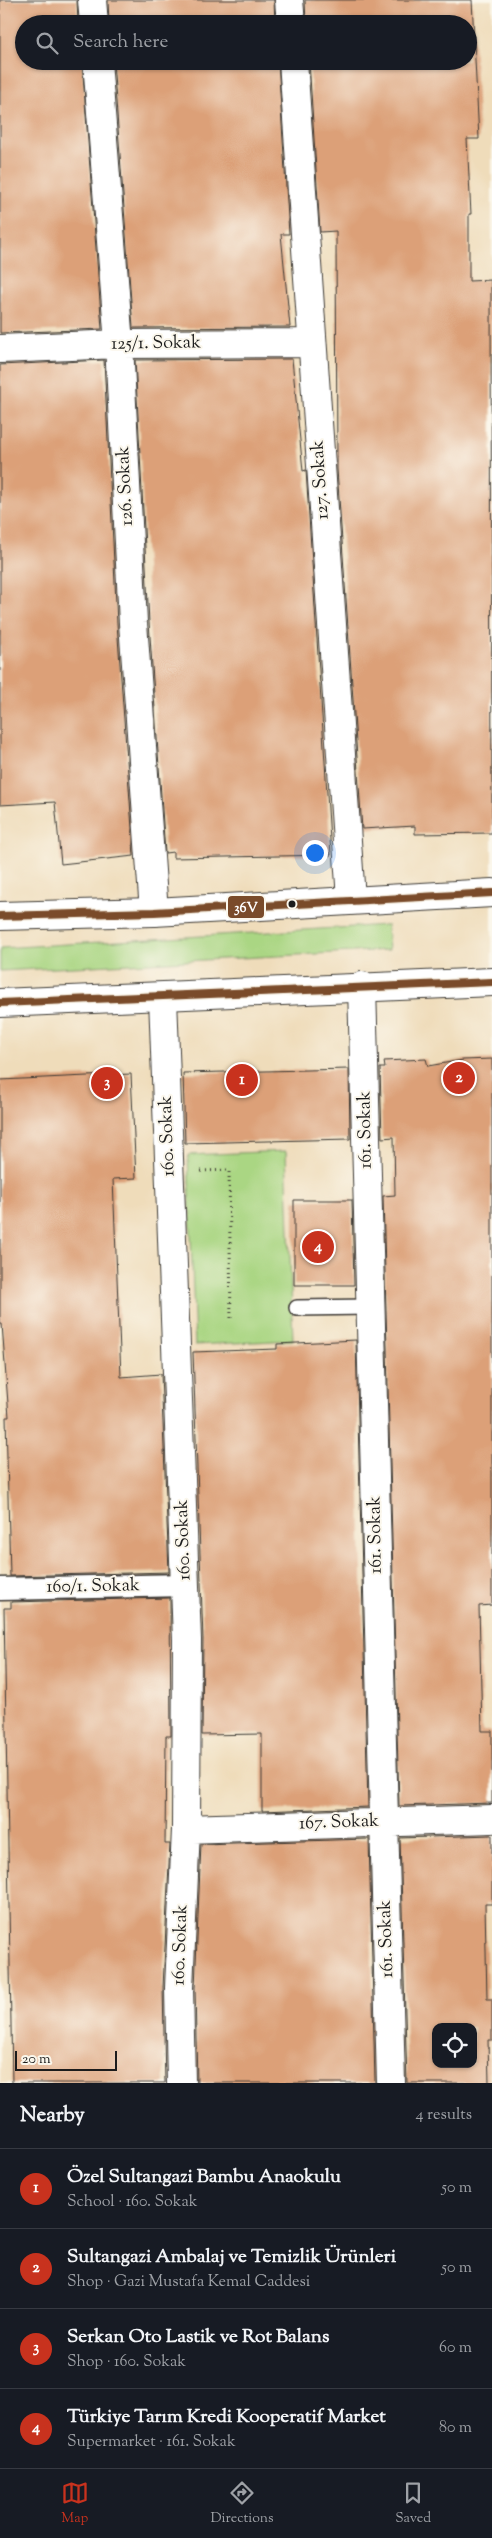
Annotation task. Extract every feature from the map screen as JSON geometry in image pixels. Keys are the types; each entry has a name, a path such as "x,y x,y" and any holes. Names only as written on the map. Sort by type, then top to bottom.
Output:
{"street":[{"path":"92,0 93,15"},
{"path":"289,0 290,15"},
{"name":"126. Sokak","path":"98,70 119,344 133,623 154,912"},
{"name":"127. Sokak","path":"294,70 311,344 351,899"},
{"name":"125/1. Sokak","path":"0,349 119,344 311,344"},
{"path":"0,916 154,912 492,892"},
{"path":"0,1004 163,998 362,986 492,982"},
{"name":"161. Sokak","path":"362,986 391,2083"},
{"name":"160. Sokak","path":"163,998 188,1640 186,1829 179,1988 181,2083"},
{"name":"160/1. Sokak","path":"0,1589 186,1585"},
{"name":"167. Sokak","path":"186,1829 492,1818"}],"lane":[{"path":"298,1308 370,1308"}],"path":[{"path":"203,1171 229,1170 231,1322"}],"green space":[{"path":"387,925 389,950 0,971 0,948"},
{"path":"286,1151 293,1340 195,1345 188,1155"}],"building":[{"path":"0,0 77,0 78,15 15,15 15,70 83,70 102,329 0,333"},
{"path":"108,0 274,0 275,15 109,15"},
{"path":"305,0 472,0 473,15 306,15"},
{"path":"114,70 279,70 289,234 281,234 290,327 133,328"},
{"path":"310,70 476,70 479,139 467,139 471,214 469,214 469,281 491,280 492,833 415,834 415,826 362,829 337,469 336,231 320,232"},
{"path":"292,359 303,471 306,470 331,855 173,858 173,852 165,853 149,622 135,360"},
{"path":"104,360 117,624 134,856 61,864 55,802 0,805 0,365"},
{"path":"426,1059 428,1066 463,1060 492,1059 492,1605 479,1606 482,1731 492,1731 492,1803 399,1806 383,1196 395,1195 394,1137 382,1138 380,1068 385,1068 384,1061"},
{"path":"349,1069 350,1139 185,1143 183,1073"},
{"path":"131,1074 136,1178 113,1179 121,1377 161,1374 169,1572 10,1576 6,1417 9,1417 2,1324 0,1324 0,1080"},
{"path":"294,1200 352,1200 354,1285 294,1285"},
{"path":"356,1340 368,1807 262,1811 262,1734 202,1735 203,1639 193,1352 277,1349 277,1344"},
{"path":"170,1598 171,1736 166,1736 165,1844 170,1844 163,1987 165,2083 12,2083 4,1608 11,1608 11,1602"},
{"path":"492,1835 492,1904 485,1904 487,1999 492,1999 492,2040 488,2040 489,2083 407,2083 400,1838"},
{"path":"369,1839 375,2083 197,2083 195,1988 201,1844"}],"transit line":[{"name":"36V","path":"0,916 154,912 492,893"},
{"name":"36V","path":"0,1003 492,982"}],"place":[{"name":"Sultangazi Ambalaj ve Temizlik Ürünleri","path":"459,1078"},
{"name":"Özel Sultangazi Bambu Anaokulu","path":"242,1080"},
{"name":"Serkan Oto Lastik ve Rot Balans","path":"107,1083"},
{"name":"Türkiye Tarım Kredi Kooperatif Market","path":"318,1247"}]}
